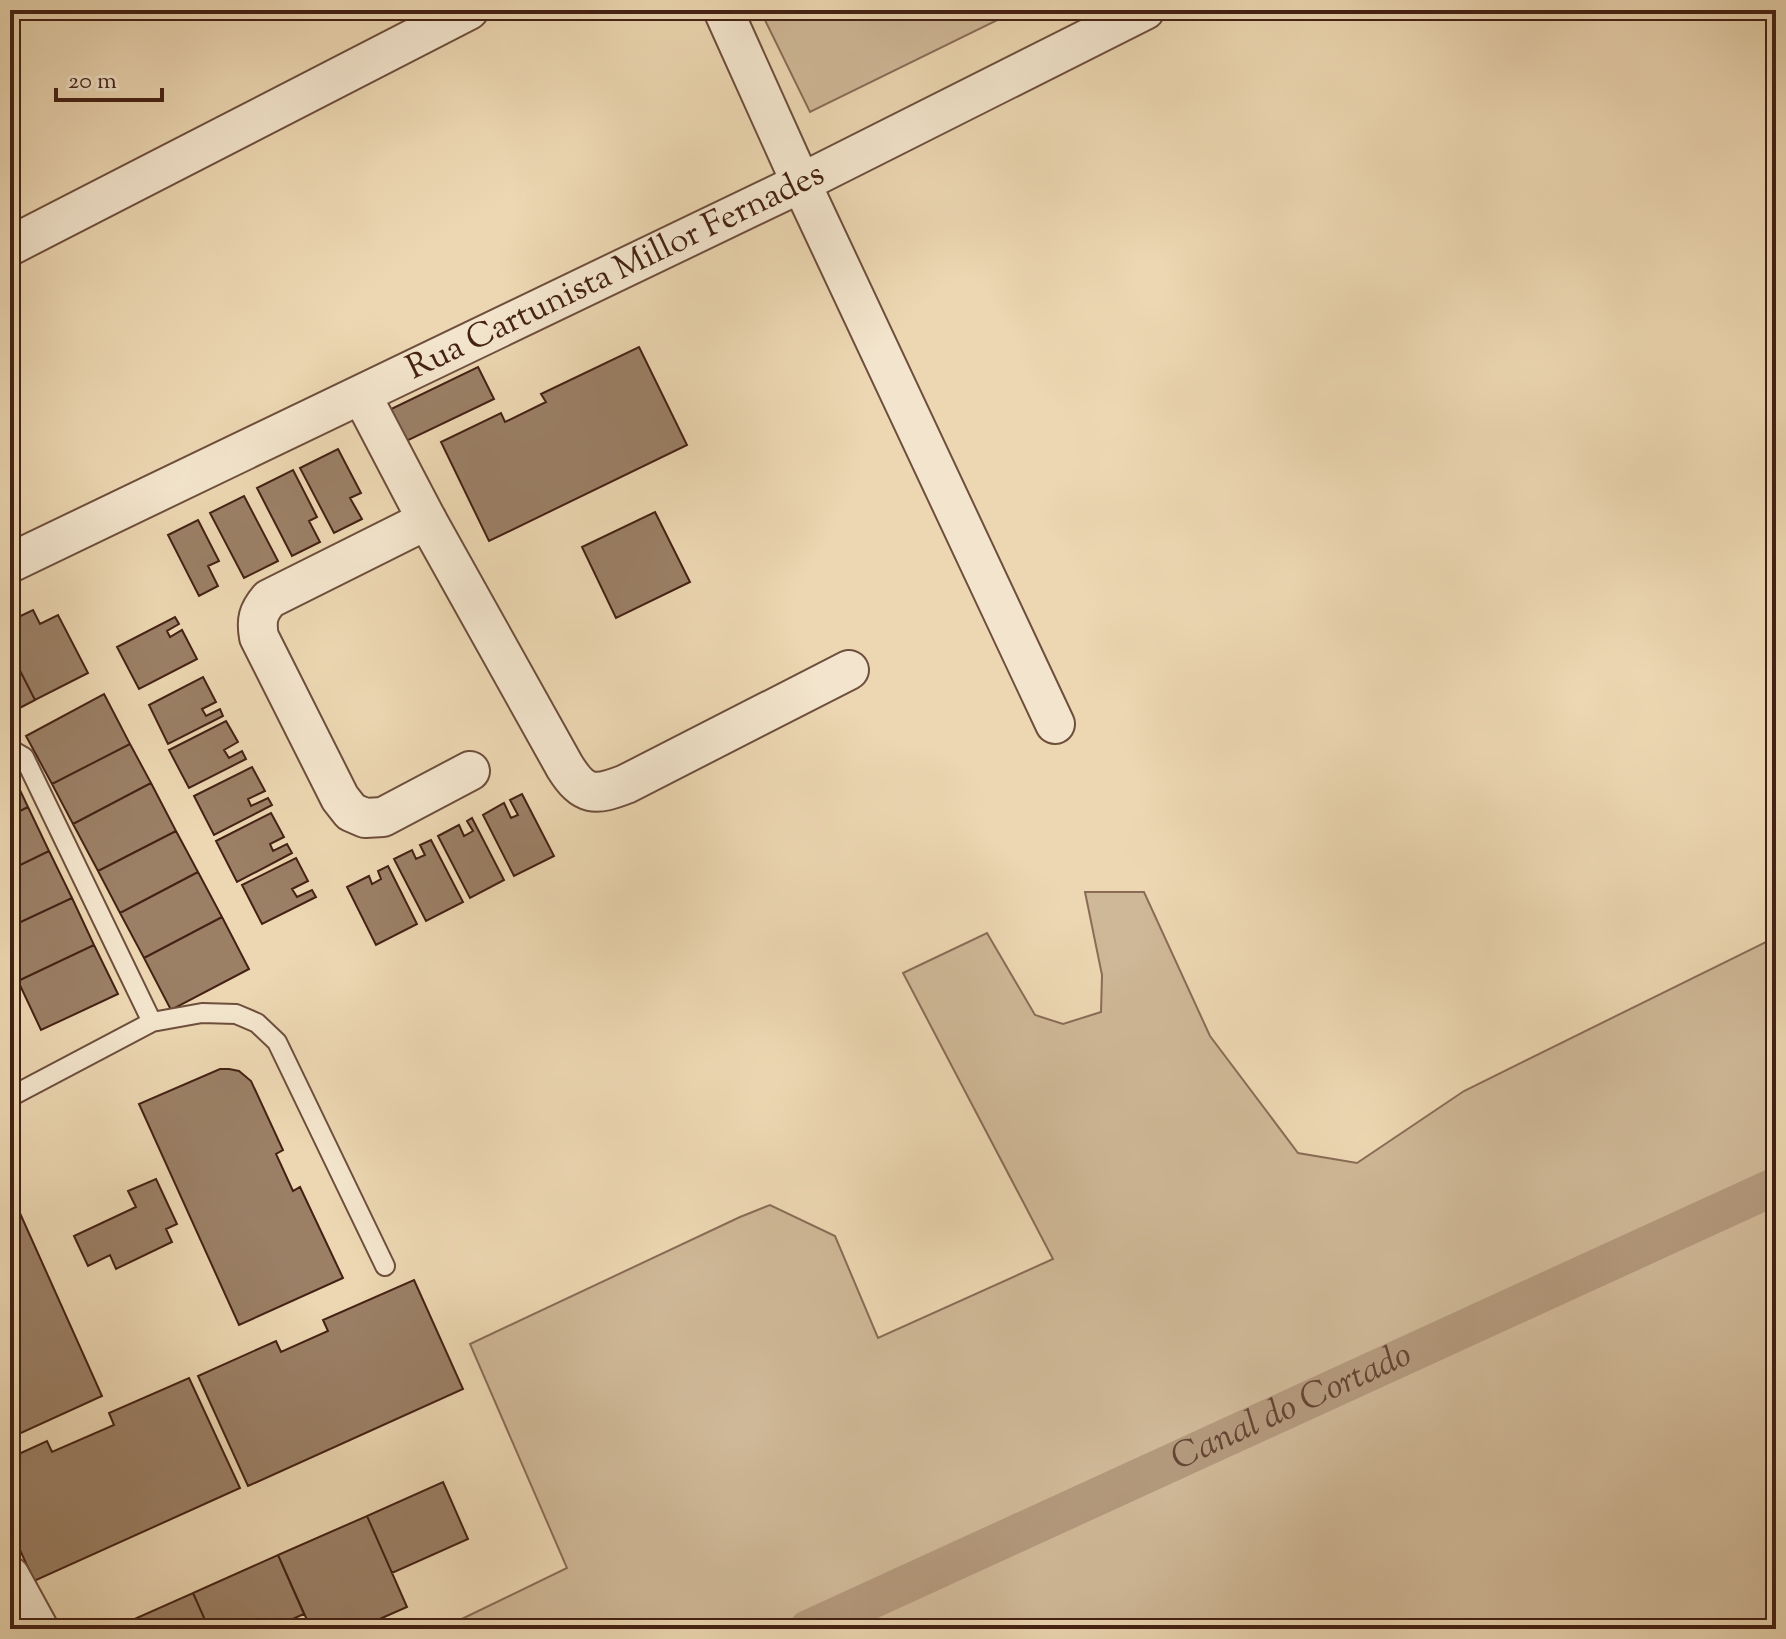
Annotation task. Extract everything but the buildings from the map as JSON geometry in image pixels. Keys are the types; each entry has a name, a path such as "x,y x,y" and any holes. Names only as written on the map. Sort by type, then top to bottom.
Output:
{"street":[{"path":"10,246 469,10"},
{"path":"723,10 1055,724"},
{"name":"Rua Cartunista Millor Fernades","path":"10,563 801,183 1145,10"},
{"path":"362,396 427,520 565,767 575,782 588,792 604,792 626,784 849,670"},
{"path":"427,520 269,599 256,621 259,637 340,798 351,812 365,818 383,817 470,771"},
{"path":"10,1576 39,1629"}],"lane":[{"path":"10,749 24,757 152,1022"},
{"path":"10,1097 152,1022 202,1013 236,1014 257,1023 277,1042 385,1266"}],"shaded area":[{"path":"760,10 1018,10 810,112"},
{"path":"1085,892 1144,892 1210,1036 1298,1153 1357,1163 1464,1091 1776,937 1776,1629 441,1629 567,1568 470,1344 770,1205 835,1236 878,1338 1053,1259 903,973 987,933 1035,1015 1063,1024 1101,1012 1102,975"}],"waterway":[{"name":"Canal do Cortado","path":"808,1629 1776,1186"}]}
